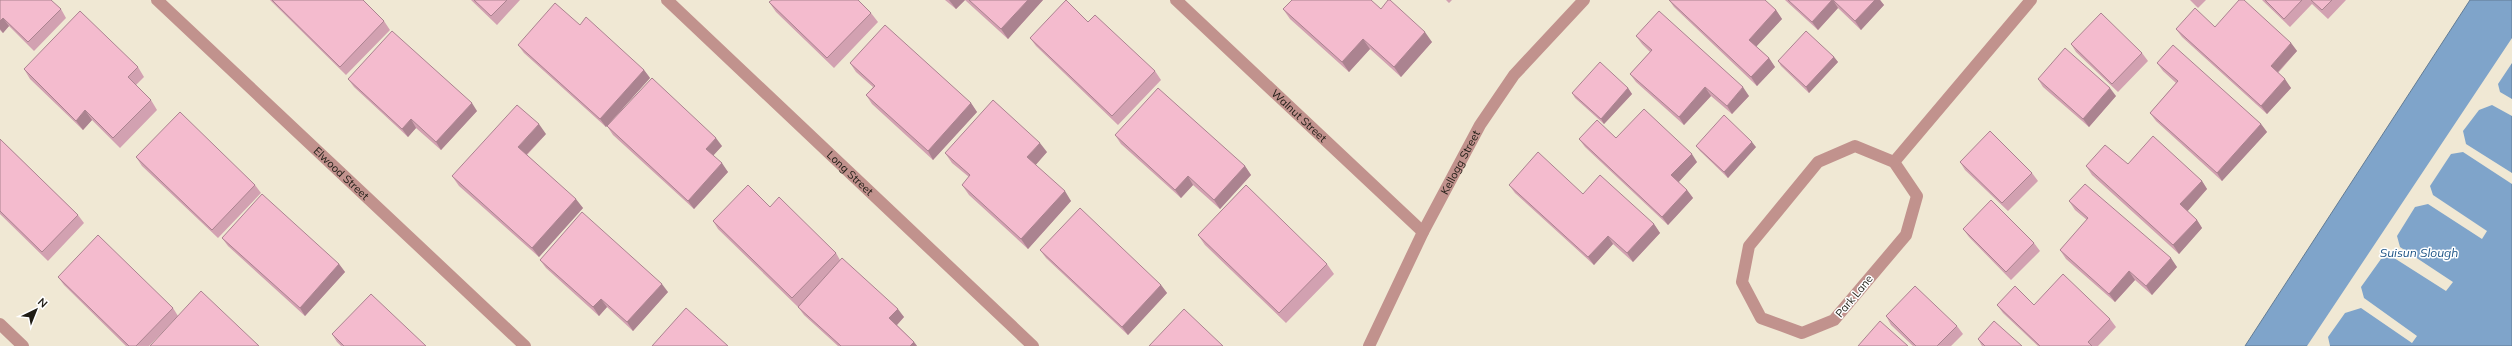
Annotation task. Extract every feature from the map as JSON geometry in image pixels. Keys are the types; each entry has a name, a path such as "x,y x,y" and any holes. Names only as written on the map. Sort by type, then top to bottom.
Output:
{"street":[{"name":"Elwood Street","path":"157,0 525,346"},
{"name":"Long Street","path":"666,0 1033,346"},
{"name":"Walnut Street","path":"1176,0 1423,232"},
{"name":"Kellogg Street","path":"1369,346 1423,232 1480,125 1514,75 1584,0"},
{"path":"1894,162 2031,0"},
{"name":"Park Lane","path":"1855,146 1894,162 1917,196 1906,235 1834,320 1802,333 1761,318 1742,282 1749,246 1818,162 1855,146"},
{"path":"0,324 23,346"}],"water":[{"name":"Suisun Slough","path":"2470,0 2512,0 2512,346 2245,346"}],"pier":[{"path":"2512,38 2512,63 2498,84 2500,92 2512,99 2512,116 2492,105 2479,110 2463,131 2466,144 2512,173 2512,184 2463,152 2451,154 2430,186 2433,195 2487,231 2482,239 2428,204 2415,207 2397,236 2400,247 2453,282 2446,291 2391,256 2381,259 2361,287 2364,298 2417,336 2412,343 2361,308 2345,313 2328,337 2330,346 2307,346"}],"building":[{"path":"0,0 51,0 61,9 28,42 3,18 0,21"},
{"path":"272,0 363,0 384,21 340,67"},
{"path":"474,0 507,0 491,16"},
{"path":"772,0 858,0 871,13 827,58 769,2"},
{"path":"969,0 1028,0 1001,29"},
{"path":"1066,0 1088,22 1095,15 1155,71 1112,116 1030,38"},
{"path":"1292,0 1371,0 1381,9 1388,0 1390,0 1425,32 1394,67 1363,39 1342,62 1283,9"},
{"path":"1669,0 1765,0 1776,10 1749,40 1769,58 1751,77"},
{"path":"1788,0 1832,0 1812,22"},
{"path":"1833,0 1875,0 1855,21"},
{"path":"2239,0 2244,0 2291,43 2271,66 2285,79 2261,106 2176,29 2195,8 2215,27"},
{"path":"2265,0 2302,0 2284,19"},
{"path":"2311,0 2332,0 2322,10"},
{"path":"555,3 580,25 586,17 644,70 600,119 518,45"},
{"path":"80,11 138,67 128,77 151,100 113,138 85,110 76,121 24,69"},
{"path":"1659,11 1743,87 1727,106 1705,87 1679,117 1630,74 1652,50 1636,36"},
{"path":"2101,13 2142,53 2112,84 2071,44"},
{"path":"885,25 971,103 928,151 866,95 875,86 850,63"},
{"path":"392,31 472,103 436,142 411,119 402,129 348,79"},
{"path":"1806,31 1834,57 1806,87 1778,61"},
{"path":"2173,45 2261,124 2217,173 2150,113 2178,81 2157,63"},
{"path":"2065,48 2110,88 2083,119 2038,79"},
{"path":"1600,62 1628,88 1601,119 1572,93"},
{"path":"652,78 716,138 706,149 722,163 688,201 607,126"},
{"path":"1158,88 1245,166 1214,200 1188,176 1175,190 1115,135"},
{"path":"993,100 1040,143 1027,157 1065,191 1021,239 962,185 970,175 945,153"},
{"path":"517,105 539,124 518,147 576,199 532,248 452,176"},
{"path":"1644,109 1692,154 1671,175 1687,190 1662,217 1579,139 1597,120 1616,138"},
{"path":"180,112 255,185 212,230 136,157"},
{"path":"1724,115 1752,142 1724,172 1696,146"},
{"path":"1990,131 2032,173 2002,203 1960,162"},
{"path":"2153,136 2202,181 2180,204 2197,220 2173,245 2086,166 2105,145 2128,164"},
{"path":"0,139 78,215 42,252 0,211"},
{"path":"1538,152 1583,194 1600,175 1654,224 1627,253 1608,236 1588,257 1509,185"},
{"path":"2085,184 2171,258 2146,286 2129,271 2109,294 2060,250 2088,218 2069,201"},
{"path":"748,185 770,207 779,197 836,253 792,298 713,221"},
{"path":"1246,185 1327,264 1279,313 1198,235"},
{"path":"262,194 339,264 300,308 222,238"},
{"path":"1991,200 2034,243 2006,272 1963,229"},
{"path":"1080,208 1161,285 1122,327 1040,250"},
{"path":"582,212 662,284 627,322 601,299 593,307 540,260"},
{"path":"98,235 173,308 136,346 129,346 58,277"},
{"path":"842,258 898,309 889,318 914,342 910,346 841,346 798,307"},
{"path":"2063,274 2110,319 2088,342 2092,346 2040,346 1997,305 2015,286 2034,305"},
{"path":"1915,286 1957,326 1937,346 1916,346 1886,316"},
{"path":"201,291 259,346 150,346"},
{"path":"371,294 426,346 344,346 332,334"},
{"path":"686,308 728,346 652,346"},
{"path":"1184,309 1223,346 1149,346"},
{"path":"1880,321 1908,346 1858,346"},
{"path":"1994,321 2022,346 1985,346 1978,339"}]}
